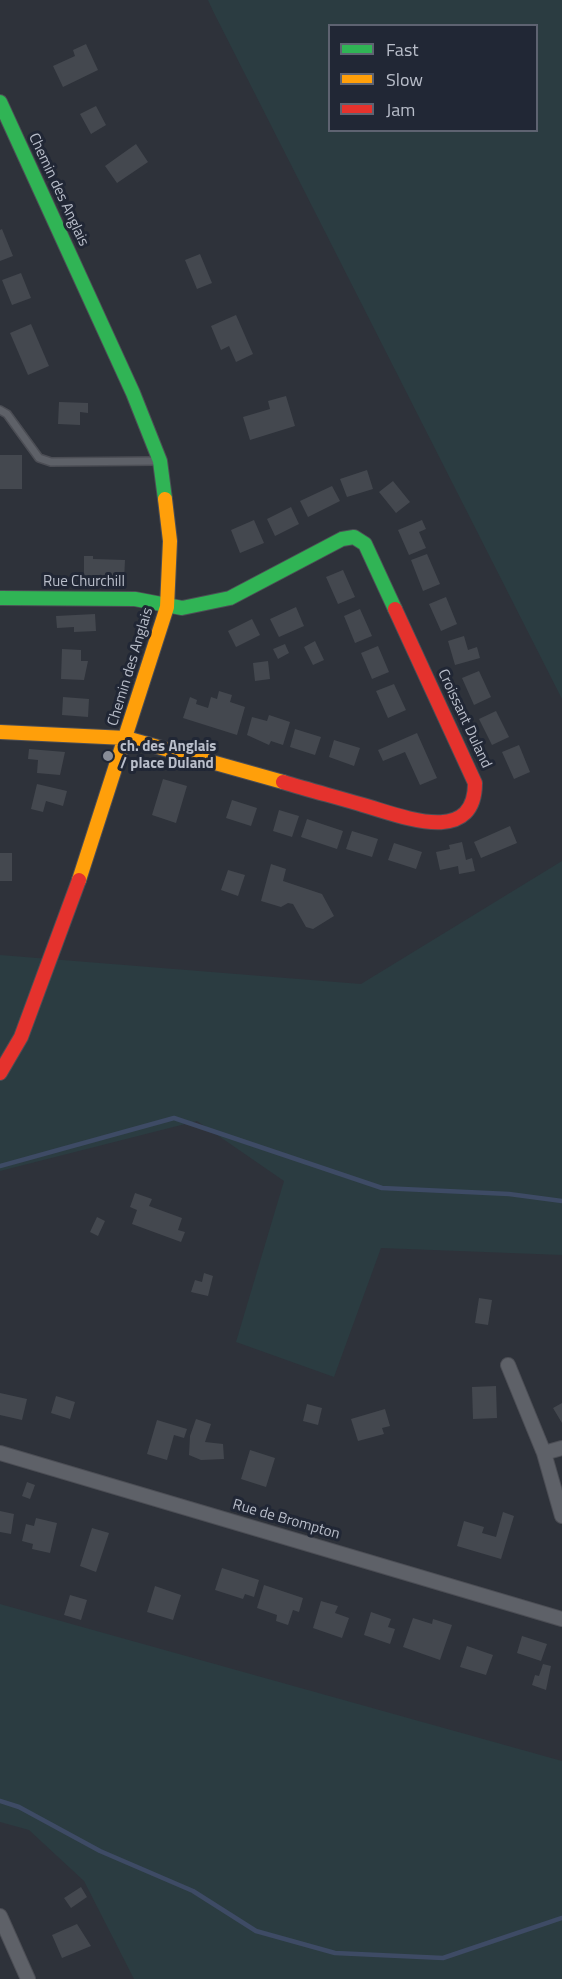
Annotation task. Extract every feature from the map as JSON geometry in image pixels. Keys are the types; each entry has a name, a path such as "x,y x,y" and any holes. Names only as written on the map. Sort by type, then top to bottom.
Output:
{"street":[{"name":"Chemin des Anglais","path":"0,102 133,393 160,461 170,541 167,608 126,738 60,937 21,1036 0,1073"},
{"name":"Croissant Duland","path":"126,738 427,823 448,824 467,812 477,798 476,783 365,544 354,537 342,539 230,598 182,608 167,608"},
{"name":"Rue Churchill","path":"0,598 135,599 167,608"},
{"path":"0,732 126,738"},
{"path":"508,1365 544,1453 562,1516"},
{"path":"544,1453 562,1448"},
{"name":"Rue de Brompton","path":"0,1453 562,1619"},
{"path":"0,1916 28,1979"}],"lane":[{"path":"0,411 7,414 39,458 71,462 160,461"}],"shaded area":[{"path":"208,0 562,0 562,699 213,11"},
{"path":"562,861 562,1255 381,1248 334,1377 236,1342 284,1181 197,1121 0,1171 0,955 361,984"},
{"path":"0,1604 562,1761 562,1979 134,1979 84,1881 29,1830 0,1822"}],"building":[{"path":"86,44 98,70 63,87 53,66 75,56 73,50"},
{"path":"96,106 106,125 91,134 80,114"},
{"path":"136,144 148,162 117,183 105,166"},
{"path":"2,229 13,256 0,261 0,230"},
{"path":"200,254 212,283 197,289 185,260"},
{"path":"21,273 31,298 12,305 2,280"},
{"path":"236,315 253,354 236,362 229,346 221,350 211,326"},
{"path":"31,324 49,366 28,375 10,333"},
{"path":"286,396 295,426 250,440 243,417 270,409 268,401"},
{"path":"59,402 88,403 88,413 80,412 80,425 58,424"},
{"path":"0,455 22,455 22,489 0,489"},
{"path":"367,470 373,489 347,497 340,479"},
{"path":"393,481 410,502 396,513 379,492"},
{"path":"332,486 340,501 308,517 300,501"},
{"path":"291,507 299,524 275,536 267,519"},
{"path":"254,520 264,543 240,553 231,530"},
{"path":"422,520 426,529 419,532 426,548 409,555 398,530"},
{"path":"427,554 440,584 423,591 411,560"},
{"path":"84,556 93,556 93,559 125,560 124,581 84,580"},
{"path":"343,570 355,597 338,604 326,577"},
{"path":"446,597 457,624 441,631 429,604"},
{"path":"296,607 304,626 279,637 270,619"},
{"path":"360,609 372,636 355,643 344,616"},
{"path":"95,614 96,631 74,632 74,627 57,628 56,616"},
{"path":"252,619 260,635 236,647 228,631"},
{"path":"464,636 468,650 477,647 480,658 455,665 448,641"},
{"path":"315,641 324,660 313,665 304,647"},
{"path":"285,644 289,653 278,659 273,649"},
{"path":"378,646 389,672 372,679 361,653"},
{"path":"62,649 81,650 81,661 88,661 84,680 61,679"},
{"path":"268,661 270,679 255,681 253,663"},
{"path":"479,671 491,697 474,705 462,678"},
{"path":"394,684 406,710 388,718 376,691"},
{"path":"219,691 232,695 230,702 245,707 237,735 183,718 190,697 197,700 196,704 208,708 211,697 217,699"},
{"path":"63,697 89,699 88,717 62,715"},
{"path":"496,711 509,737 492,745 479,719"},
{"path":"269,715 290,722 283,745 271,741 269,745 247,735 252,717 267,721"},
{"path":"295,729 321,737 315,755 290,747"},
{"path":"417,733 437,778 420,785 405,752 383,761 378,750"},
{"path":"334,740 360,748 354,766 329,757"},
{"path":"519,745 530,772 514,779 502,752"},
{"path":"29,749 65,752 60,775 37,773 38,760 28,759"},
{"path":"163,779 187,786 176,823 152,815"},
{"path":"37,784 67,791 63,806 46,801 43,812 31,809"},
{"path":"232,800 257,808 251,826 226,818"},
{"path":"279,810 299,816 292,837 273,831"},
{"path":"307,819 343,831 337,849 301,837"},
{"path":"510,826 517,843 481,858 474,842"},
{"path":"352,831 378,839 372,857 346,849"},
{"path":"462,842 466,860 472,858 475,871 459,874 458,866 440,870 436,852 450,849 449,845"},
{"path":"394,843 422,852 416,869 388,860"},
{"path":"0,853 12,853 12,881 0,881"},
{"path":"271,864 286,869 283,881 322,894 334,916 313,929 306,927 293,904 288,903 281,907 261,901"},
{"path":"228,870 245,875 238,896 221,890"},
{"path":"135,1193 152,1199 149,1206 182,1218 178,1230 185,1232 181,1242 132,1224 137,1210 130,1207"},
{"path":"97,1217 105,1221 98,1236 90,1232"},
{"path":"204,1273 213,1276 208,1296 191,1292 195,1280 202,1282"},
{"path":"479,1298 492,1300 488,1325 475,1323"},
{"path":"496,1386 497,1418 473,1419 472,1387"},
{"path":"0,1393 27,1399 22,1420 0,1415"},
{"path":"56,1396 75,1402 70,1419 51,1413"},
{"path":"562,1403 562,1423 553,1408"},
{"path":"307,1404 322,1408 318,1425 303,1421"},
{"path":"385,1409 390,1426 382,1428 384,1434 358,1441 351,1419"},
{"path":"196,1419 211,1424 205,1442 223,1444 224,1459 201,1460 189,1455 190,1436"},
{"path":"157,1420 187,1429 184,1438 174,1435 167,1460 147,1454"},
{"path":"250,1450 275,1458 266,1487 241,1479"},
{"path":"27,1482 35,1485 30,1499 22,1496"},
{"path":"0,1511 14,1514 11,1534 0,1532"},
{"path":"503,1512 514,1516 501,1559 457,1546 464,1521 484,1527 482,1533 496,1537"},
{"path":"36,1518 57,1523 50,1553 32,1549 33,1544 22,1541 26,1524 34,1526"},
{"path":"92,1528 109,1533 96,1572 80,1566"},
{"path":"222,1568 259,1580 254,1597 245,1594 243,1599 215,1590"},
{"path":"264,1585 303,1598 299,1612 293,1610 288,1625 276,1621 277,1615 257,1608"},
{"path":"155,1586 181,1595 173,1620 147,1612"},
{"path":"70,1595 87,1600 81,1620 64,1615"},
{"path":"321,1601 338,1606 335,1613 349,1618 342,1638 313,1628"},
{"path":"371,1612 391,1619 388,1627 395,1629 390,1644 364,1635"},
{"path":"413,1618 432,1624 433,1619 452,1625 440,1660 403,1647"},
{"path":"522,1636 547,1644 541,1661 517,1653"},
{"path":"467,1646 493,1655 486,1675 460,1667"},
{"path":"543,1664 551,1666 546,1690 532,1685 535,1675 539,1676"},
{"path":"81,1887 87,1897 71,1908 64,1898"},
{"path":"77,1924 91,1946 62,1958 52,1935"}],"waterway":[{"path":"0,1166 174,1118 382,1188 509,1194 562,1201"},
{"path":"0,1801 19,1807 100,1851 193,1891 256,1931 335,1953 443,1958 562,1918"}],"traffic: fast":[{"path":"0,102 133,393 160,461 165,499"},
{"path":"0,598 135,599 182,608 230,598 342,539 354,537 365,544 395,609"}],"traffic: slow":[{"path":"79,880 167,607 170,541 165,499"},
{"path":"0,732 126,738 283,782"}],"traffic: jam":[{"path":"283,782 414,820 449,821 463,815 472,803 475,783 395,609"},
{"path":"0,1073 21,1037 79,880"}],"place":[{"name":"ch. des Anglais / place Duland","path":"108,756"}]}
